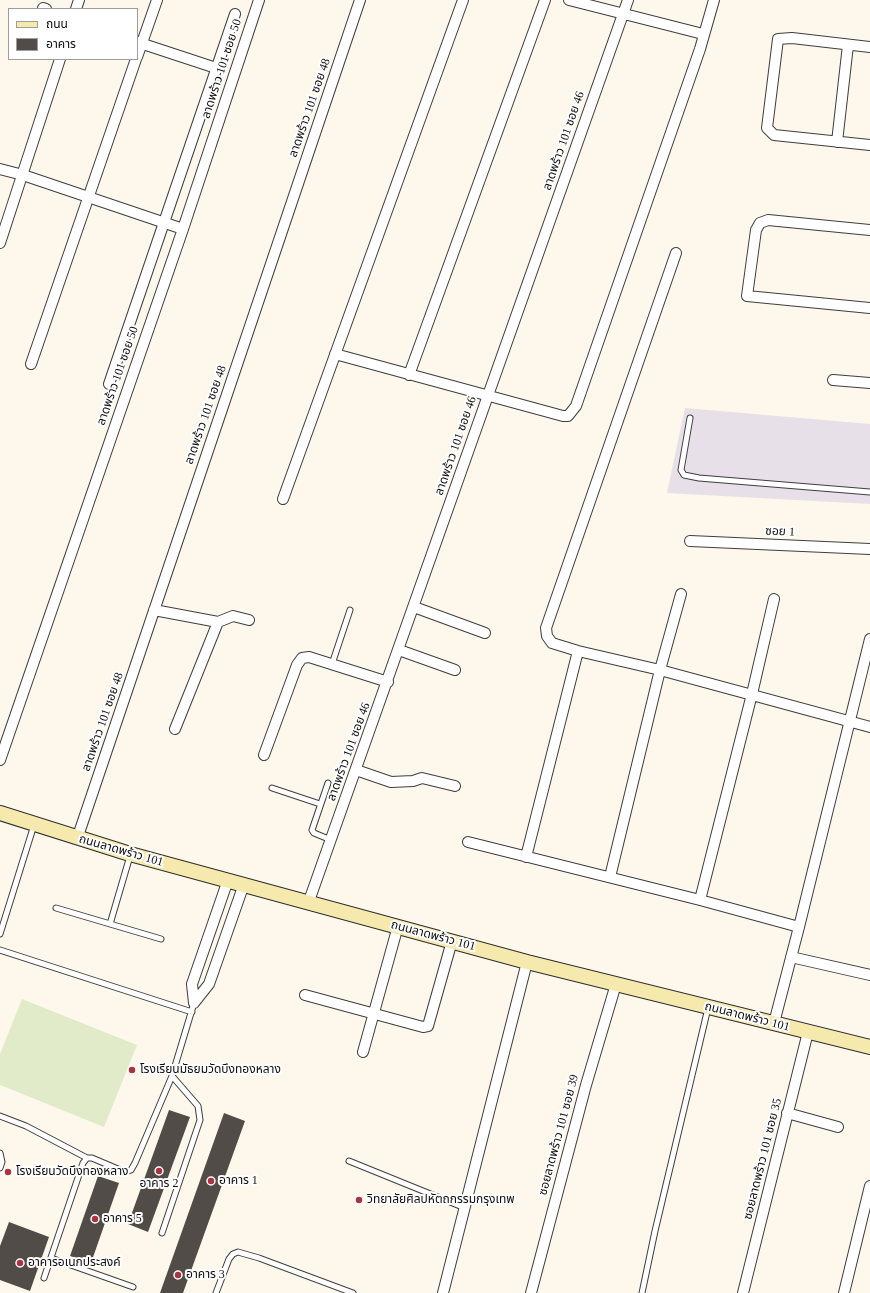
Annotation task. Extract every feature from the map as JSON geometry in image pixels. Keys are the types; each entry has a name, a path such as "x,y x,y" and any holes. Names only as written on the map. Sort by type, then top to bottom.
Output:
{"street":[{"path":"157,0 139,43 216,68"},
{"name":"ลาดพร้าว 101 ซอย 50","path":"0,760 183,229 259,0"},
{"name":"ลาดพร้าว 101 ซอย 48","path":"77,839 360,0"},
{"path":"283,500 463,0"},
{"path":"410,375 545,0"},
{"path":"569,0 623,15 703,34"},
{"name":"ลาดพร้าว 101 ซอย 46","path":"309,901 388,682 628,0"},
{"path":"335,354 563,416 568,416 576,406 714,0"},
{"path":"109,384 235,14"},
{"path":"870,47 792,38 778,39 767,128 774,135 870,145"},
{"path":"837,142 848,45"},
{"path":"0,243 60,60"},
{"path":"31,364 136,60"},
{"path":"0,169 23,175 183,229"},
{"path":"870,230 768,220 760,223 756,230 747,296 870,308"},
{"path":"676,252 546,628 547,636 552,643 578,652 660,670 870,727"},
{"path":"833,380 870,383"},
{"name":"ซอย 1","path":"690,541 870,549"},
{"path":"610,877 660,670 681,594"},
{"path":"700,900 774,600"},
{"path":"414,607 485,633"},
{"path":"154,610 218,622 233,616 249,620"},
{"path":"175,729 218,622"},
{"path":"774,1023 870,638"},
{"path":"399,650 455,670"},
{"path":"526,857 578,652"},
{"path":"264,755 301,659 309,657 388,682"},
{"path":"356,770 391,782 412,781 422,778 455,786"},
{"name":"ถนนลาดพร้าว 101","path":"0,813 77,839 130,854 309,901 527,962 870,1047"},
{"path":"468,842 700,900 799,927"},
{"path":"193,1007 192,984 228,880"},
{"path":"193,1007 209,984 244,884"},
{"path":"364,1052 398,926"},
{"path":"305,995 423,1027 428,1026 452,941"},
{"path":"791,958 870,975"},
{"path":"443,1293 527,962"},
{"name":"ซอยลาดพร้าว 101 ซอย 39","path":"531,1293 586,1085 616,984"},
{"name":"ซอยลาดพร้าว 101 ซอย 35","path":"743,1293 808,1032"},
{"path":"787,1113 838,1127"},
{"path":"844,1293 870,1186"}],"lane":[{"path":"690,418 681,470 684,475 699,478 870,492"},
{"path":"332,664 350,610"},
{"path":"328,783 312,830 314,833 331,840"},
{"path":"272,788 320,804"},
{"path":"0,934 34,825"},
{"path":"110,924 130,854"},
{"path":"56,908 161,939"},
{"path":"0,950 193,1007 172,1076 131,1170 125,1172 92,1158 87,1158 26,1126 0,1116"},
{"path":"642,1293 654,1231 708,1007"},
{"path":"162,1233 200,1120 198,1106 172,1076"},
{"path":"0,1153 2,1162 0,1168"},
{"path":"44,1278 83,1163 87,1158"},
{"path":"349,1161 465,1208"},
{"path":"216,1293 229,1259 233,1254 238,1252 259,1258 353,1293"},
{"path":"51,1258 133,1287"}],"shaded area":[{"path":"685,408 870,424 870,504 667,493"}],"green space":[{"path":"22,999 137,1045 104,1127 0,1085 0,1054"}],"building":[{"name":"อาคาร 2","path":"169,1110 190,1117 148,1232 128,1224"},
{"name":"อาคาร 1","path":"224,1113 245,1121 183,1293 160,1293"},
{"name":"อาคาร 5","path":"98,1176 119,1183 91,1263 70,1256"},
{"name":"อาคารอเนกประสงค์","path":"9,1222 49,1237 30,1291 0,1280 0,1246"}],"place":[{"name":"โรงเรียนมัธยมวัดบึงทองหลาง","path":"132,1070"},
{"name":"อาคาร 2","path":"159,1171"},
{"name":"โรงเรียนวัดบึงทองหลาง","path":"8,1172"},
{"name":"อาคาร 1","path":"211,1181"},
{"name":"วิทยาลัยศิลปหัตถกรรมกรุงเทพ","path":"359,1200"},
{"name":"อาคาร 5","path":"95,1219"},
{"name":"อาคารอเนกประสงค์","path":"20,1263"},
{"name":"อาคาร 3","path":"178,1275"}]}
